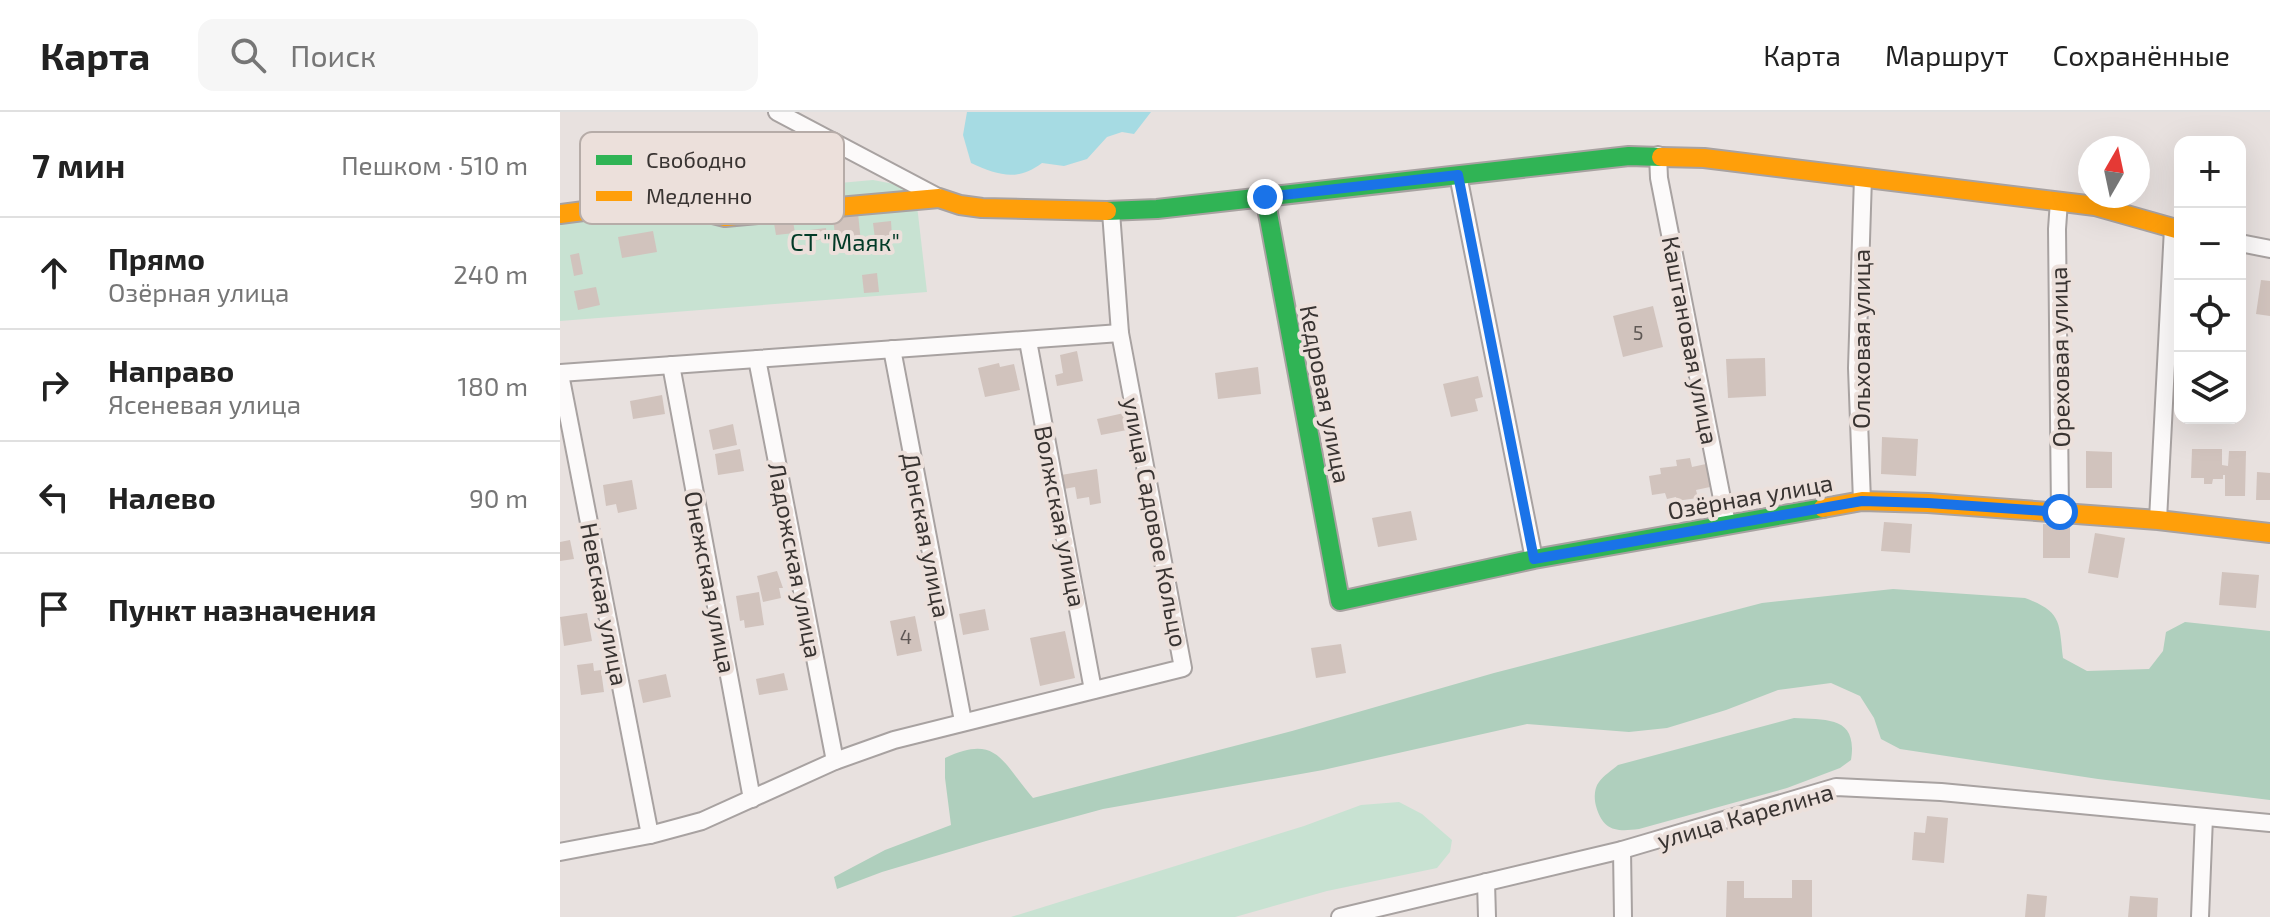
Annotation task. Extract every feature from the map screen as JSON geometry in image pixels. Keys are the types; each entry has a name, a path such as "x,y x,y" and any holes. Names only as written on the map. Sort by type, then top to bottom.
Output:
{"street":[{"path":"777,112 815,132"},
{"path":"844,148 950,203 979,207 1111,212 1157,209 1658,155 2095,206 2174,228"},
{"name":"Каштановая улица","path":"1658,155 1659,178 1727,524"},
{"path":"1458,175 1534,559"},
{"name":"Ольховая улица","path":"1862,501 1857,368 1863,177"},
{"name":"Кедровая улица","path":"1265,197 1340,601"},
{"path":"844,206 939,198"},
{"name":"Ореховая улица","path":"2059,201 2060,512"},
{"path":"560,214 580,211"},
{"path":"560,373 1120,333 1111,212"},
{"path":"2246,244 2270,249"},
{"path":"2158,520 2174,261"},
{"name":"улица Садовое Кольцо","path":"560,852 650,835 702,821 835,761 894,740 1183,668 1120,333"},
{"name":"Волжская улица","path":"1028,341 1093,690"},
{"name":"Донская улица","path":"892,349 963,721"},
{"name":"Ладожская улица","path":"757,359 835,761"},
{"name":"Онежская улица","path":"671,365 752,799"},
{"name":"Невская улица","path":"560,373 650,835"},
{"name":"Озёрная улица","path":"1340,601 1534,559 1862,501 2060,512 2270,533"},
{"name":"улица Карелина","path":"1340,917 1367,914 1622,850 1836,787 1956,793 2270,823"},
{"path":"2200,917 2204,817"},
{"path":"1622,850 1623,917"},
{"path":"1486,882 1487,917"}],"green space":[{"name":"СТ \"Маяк\"","path":"873,180 915,188 927,292 560,321 560,208 580,206 580,224 844,224 844,183"},
{"path":"1893,589 2025,598 2037,603 2056,620 2063,658 2087,671 2149,669 2163,651 2166,632 2185,622 2270,631 2270,800 2098,779 1900,749 1881,739 1874,718 1860,696 1831,683 1778,690 1667,728 1629,732 1527,724 1323,770 1103,809 882,872 837,889 834,877 885,850 951,825 945,758 963,751 988,750 997,756 1033,798 1762,603"},
{"path":"1794,718 1828,721 1845,728 1850,735 1851,760 1840,768 1787,788 1639,829 1617,830 1602,821 1595,800 1596,787 1618,765"},
{"path":"1399,802 1422,814 1452,840 1450,852 1437,868 1327,891 1235,917 1011,917 1304,826 1361,805"}],"water":[{"path":"967,112 1151,112 1134,134 1122,132 1107,137 1087,159 1064,166 1042,163 1024,173 1007,175 971,163 963,135"}],"building":[{"path":"858,213 861,243 836,246 834,224 844,224 844,215"},
{"path":"891,221 892,237 875,239 873,223"},
{"path":"774,224 794,224 795,233 776,235"},
{"path":"826,228 827,239 811,241 810,230"},
{"path":"653,231 657,252 622,258 618,237"},
{"path":"579,253 583,274 574,276 570,255"},
{"path":"877,273 879,292 864,293 862,275"},
{"path":"2261,280 2270,281 2270,316 2256,314"},
{"path":"596,287 600,305 578,310 574,291"},
{"path":"1653,306 1663,347 1623,357 1613,316"},
{"path":"1077,351 1083,381 1057,386 1055,375 1063,373 1060,355"},
{"path":"1765,358 1766,396 1728,398 1726,359"},
{"path":"999,363 1000,367 1014,364 1020,390 985,397 978,368"},
{"path":"1258,367 1261,394 1218,399 1215,373"},
{"path":"1478,376 1483,397 1475,399 1478,411 1451,417 1443,384"},
{"path":"662,395 665,414 633,419 630,401"},
{"path":"1124,413 1127,430 1101,435 1097,419"},
{"path":"733,424 737,445 713,450 709,430"},
{"path":"1882,437 1918,439 1916,476 1881,474"},
{"path":"740,449 744,471 718,475 715,454"},
{"path":"2192,449 2222,449 2222,465 2228,466 2229,451 2246,451 2245,496 2225,496 2225,475 2223,479 2213,479 2212,484 2204,484 2204,478 2191,478"},
{"path":"2086,451 2112,452 2112,488 2086,488"},
{"path":"1690,458 1692,467 1706,464 1710,487 1696,490 1698,498 1676,501 1676,497 1667,499 1665,493 1652,495 1649,476 1661,474 1660,468 1677,466 1676,460"},
{"path":"1097,469 1101,503 1090,505 1089,497 1077,499 1075,487 1064,489 1061,475"},
{"path":"2257,472 2270,473 2270,500 2256,500"},
{"path":"632,480 637,509 618,513 616,504 606,506 603,485"},
{"path":"1411,511 1417,540 1378,547 1372,518"},
{"path":"1884,522 1912,524 1910,553 1881,551"},
{"path":"2043,524 2070,525 2070,558 2043,558"},
{"path":"2095,533 2125,538 2118,578 2088,573"},
{"path":"570,540 574,559 560,561 560,542"},
{"path":"777,571 783,588 779,588 781,598 763,602 757,576"},
{"path":"2222,572 2259,575 2256,608 2219,605"},
{"path":"759,592 764,625 745,628 744,620 740,621 736,596"},
{"path":"985,609 989,630 963,635 959,614"},
{"path":"587,613 592,641 564,646 560,617"},
{"path":"915,616 922,651 897,656 890,621"},
{"path":"1065,631 1075,678 1040,686 1030,638"},
{"path":"1341,644 1346,673 1316,678 1311,648"},
{"path":"593,663 594,671 601,670 604,692 581,695 577,665"},
{"path":"784,673 788,690 759,695 756,679"},
{"path":"666,674 671,697 643,703 638,680"},
{"path":"1927,816 1948,818 1944,863 1912,860 1914,832 1925,833"},
{"path":"1792,880 1812,880 1812,917 1726,917 1727,881 1744,881 1744,898 1792,898"},
{"path":"2027,894 2047,896 2045,917 2025,917"},
{"path":"2130,896 2158,898 2157,917 2128,917"}],"traffic: fast":[{"path":"1107,211 1157,209 1629,156 1661,157"},
{"path":"1265,197 1340,601 1534,559 1823,508"}],"traffic: slow":[{"path":"1661,157 1704,158 2095,206 2174,228"},
{"path":"844,206 939,198 982,208 1107,211"},
{"path":"560,214 580,211"},
{"path":"1823,508 1862,501 1928,503 2158,520 2270,533"}],"route":[{"path":"1265,197 1458,175 1534,559 1862,501 2060,512"}]}
